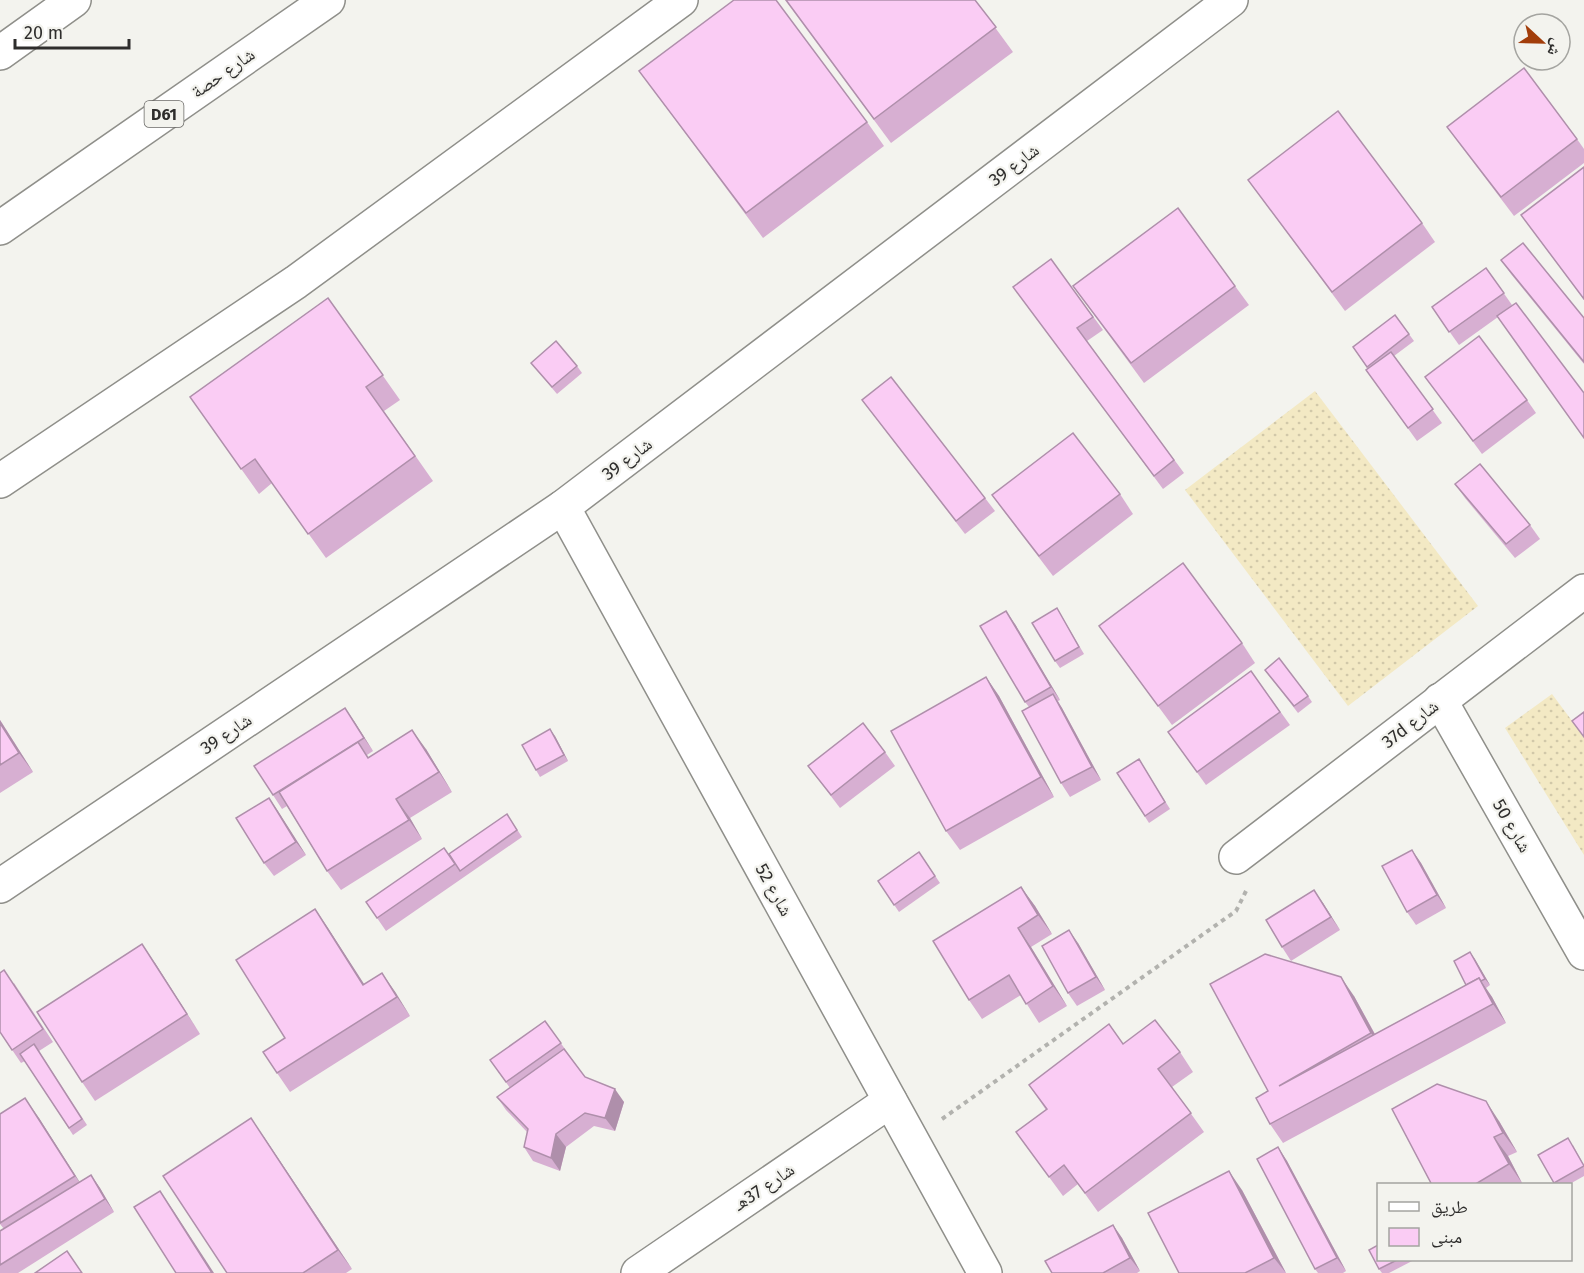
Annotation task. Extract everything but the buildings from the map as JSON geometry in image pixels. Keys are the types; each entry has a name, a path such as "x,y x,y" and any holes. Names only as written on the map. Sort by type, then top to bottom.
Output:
{"street":[{"path":"0,53 74,0"},
{"name":"شارع حصة","path":"0,228 328,0"},
{"path":"0,481 296,282 681,0"},
{"name":"شارع 39","path":"0,886 563,507 1231,0"},
{"name":"شارع 52","path":"563,507 985,1273"},
{"name":"37d شارع","path":"1241,853 1584,591"},
{"name":"شارع 50","path":"1440,700 1584,952"},
{"name":"شارع 37هـ","path":"638,1273 890,1101"}],"path":[{"path":"912,1141 1236,911 1244,900 1250,873 1241,853"}],"sand":[{"path":"1315,391 1478,606 1348,706 1185,490"},
{"path":"1552,694 1584,737 1584,855 1505,728"}]}
